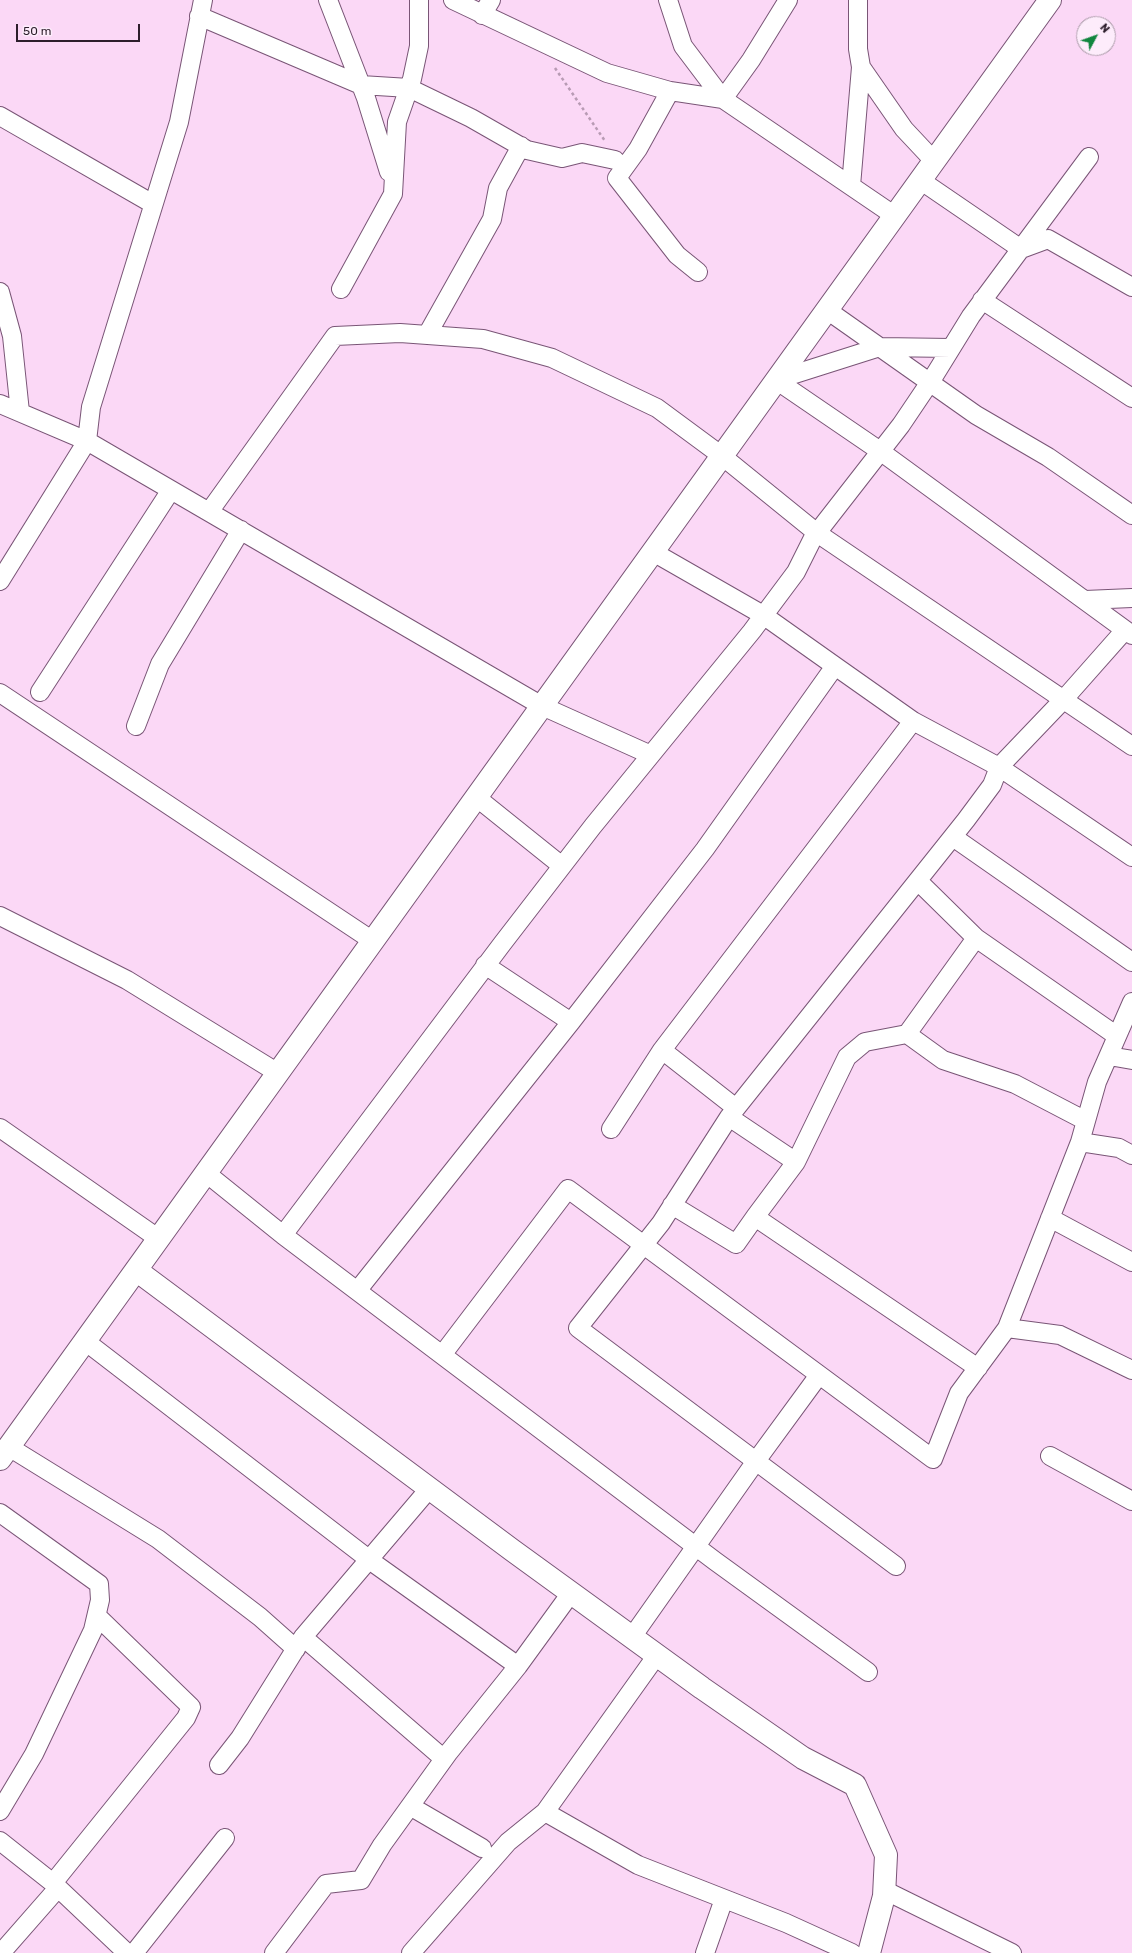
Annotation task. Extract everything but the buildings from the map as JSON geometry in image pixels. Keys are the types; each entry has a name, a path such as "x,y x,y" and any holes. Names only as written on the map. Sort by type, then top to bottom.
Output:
{"street":[{"path":"328,0 361,85 388,164 393,194"},
{"path":"341,289 393,194 397,122 409,88 419,46 419,0"},
{"path":"453,0 487,7 558,50 607,73 670,91 723,99"},
{"path":"668,0 683,46 723,99 895,216"},
{"path":"723,99 751,60 788,0"},
{"path":"851,186 861,67 858,49 858,0"},
{"path":"444,1759 300,1643 260,1617 158,1539 4,1453 1050,0"},
{"path":"0,581 88,441 91,407 179,122 201,8 361,85 409,88 471,118 528,150 562,158 582,154 615,160"},
{"path":"861,67 904,129 934,162"},
{"path":"670,91 638,149 617,178 677,255 698,272"},
{"path":"0,116 154,204"},
{"path":"427,335 492,219 498,188 521,146"},
{"path":"283,1235 485,965 562,866 763,616 796,572 817,533 901,425 930,383 982,300 1089,156"},
{"path":"920,180 1021,249"},
{"path":"1021,249 1048,239 1132,287"},
{"path":"0,292 12,336 20,412"},
{"path":"982,300 1132,398"},
{"path":"827,310 976,415 1048,458 1132,515"},
{"path":"209,512 335,336 400,333 483,340 552,358 657,408 722,456 817,533 1132,746"},
{"path":"776,380 880,347 951,348"},
{"path":"776,380 880,451 1128,632 999,767 992,786 733,1112 672,1205 644,1244 578,1328 896,1566"},
{"path":"0,404 88,441 542,706 651,755"},
{"path":"40,692 171,490"},
{"path":"136,726 160,664 241,530"},
{"path":"653,552 763,616 913,721 999,767 1132,856"},
{"path":"1085,600 1132,598"},
{"path":"357,1291 571,1022 705,849 835,666"},
{"path":"0,693 373,941"},
{"path":"611,1129 662,1050 913,721"},
{"path":"476,797 562,866"},
{"path":"953,837 1132,962"},
{"path":"918,881 976,938 1117,1036"},
{"path":"0,916 127,980 278,1073"},
{"path":"672,1205 736,1244 796,1162 847,1057 865,1042 907,1034 976,938"},
{"path":"485,965 571,1022"},
{"path":"442,1356 568,1189 933,1459 959,1394 1007,1328 1080,1142 1097,1082 1132,1002"},
{"path":"907,1034 943,1060 1015,1084 1086,1121"},
{"path":"662,1050 733,1112 796,1162"},
{"path":"1109,1056 1132,1060"},
{"path":"0,1128 159,1238"},
{"path":"1080,1142 1119,1148 1132,1154"},
{"path":"206,1173 283,1235 442,1356 696,1547 868,1672"},
{"path":"756,1217 978,1368"},
{"path":"1050,1218 1132,1262"},
{"path":"136,1270 430,1489 657,1655 803,1758 855,1785 886,1855 884,1890 869,1953"},
{"path":"1007,1328 1060,1335 1132,1370"},
{"path":"85,1341 370,1560 518,1666"},
{"path":"632,1637 819,1374"},
{"path":"1050,1456 1132,1501"},
{"path":"220,1764 240,1738 300,1643 430,1489"},
{"path":"0,1513 99,1584 100,1600 93,1630 34,1754 0,1811"},
{"path":"274,1953 326,1884 361,1880 382,1845 444,1759 518,1666 571,1593"},
{"path":"0,1953 56,1885 186,1718 191,1707 97,1616"},
{"path":"411,1953 508,1842 545,1812 657,1655"},
{"path":"410,1806 482,1848"},
{"path":"545,1812 638,1865 786,1923 852,1953"},
{"path":"134,1953 225,1838"},
{"path":"0,1841 56,1885 127,1953"},
{"path":"884,1890 1012,1953"},
{"path":"704,1953 724,1898"}],"path":[{"path":"558,50 554,69 614,154 615,160"}]}
